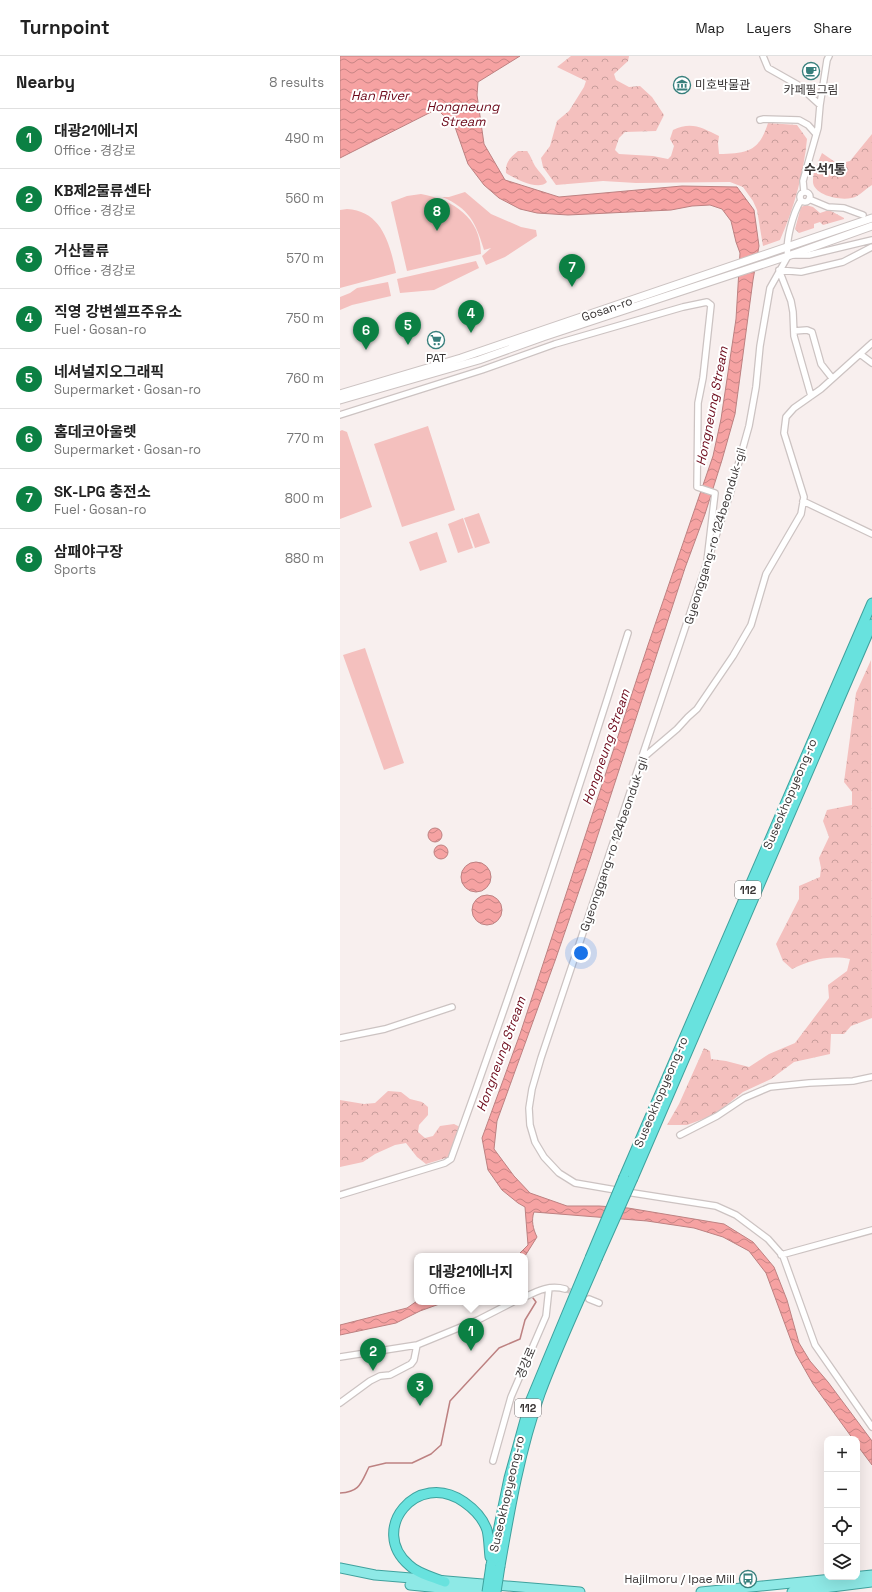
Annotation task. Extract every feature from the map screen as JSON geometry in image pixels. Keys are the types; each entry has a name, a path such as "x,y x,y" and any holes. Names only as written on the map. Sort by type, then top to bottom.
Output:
{"highway":[{"name":"Suseokhopyeong-ro","path":"629,1178 872,603"},
{"name":"Suseokhopyeong-ro","path":"487,1592 495,1565 509,1478 528,1408 552,1347 629,1178 872,624"},
{"path":"445,1582 422,1573 410,1566 404,1560 397,1548 394,1535 396,1520 400,1510 415,1497 434,1492 444,1493 459,1498 476,1511 487,1530 495,1565"},
{"name":"Suseokhopyeong-ro","path":"495,1565 496,1592"}],"main road":[{"path":"340,1568 375,1575 580,1592"},
{"path":"340,1574 382,1581 480,1592"},
{"path":"701,1592 733,1591 872,1576"},
{"path":"792,1592 872,1582"}],"street":[{"path":"763,56 768,68 798,84 820,105"},
{"path":"829,56 826,60 816,134 803,181 804,192 800,195 801,200 797,207 786,247 788,256 809,255 872,240"},
{"path":"760,120 799,120 816,134"},
{"path":"804,192 809,194 810,199 828,207 844,208 863,215"},
{"path":"801,200 806,202 810,199"},
{"name":"Gosan-ro","path":"340,394 461,358 872,218"},
{"name":"Gosan-ro","path":"340,400 479,360 543,337 788,256 872,226"},
{"path":"811,396 794,336 791,301 779,270 802,272 843,262 872,247"},
{"name":"Gyeonggang-ro 124beonduk-gil","path":"788,256 770,288 749,426 730,494 708,566 532,1089 529,1108 530,1124 535,1142 544,1157 559,1173 575,1182 716,1206 736,1215 768,1239 781,1254 815,1345 872,1427"},
{"path":"340,415 482,370 555,344 683,307 707,302 710,305 703,378 698,403 697,487 715,493 706,560 708,566"},
{"path":"794,331 807,330 812,332 821,364 832,378"},
{"path":"643,758 698,709 733,656 751,624 766,574 802,514 804,497 784,433 786,417 794,408 811,396 872,344"},
{"path":"860,354 872,363"},
{"path":"803,501 872,534"},
{"path":"340,1195 445,1163 451,1159 541,898 628,633"},
{"path":"340,1038 385,1029 452,1007"},
{"path":"680,1135 717,1116 744,1098 770,1087 853,1081 872,1077"},
{"path":"781,1254 872,1230"},
{"path":"528,1296 549,1288 556,1287 565,1289"},
{"name":"경강로","path":"493,1461 501,1438 511,1397 546,1316 549,1288"},
{"path":"589,1299 599,1303"},
{"path":"340,1357 417,1345 478,1320 507,1305"},
{"path":"340,1403 375,1378 390,1375 411,1364 414,1360 417,1345"}],"green space":[{"path":"571,56 629,56 628,61 614,74 616,80 629,87 640,86 652,97 664,115 656,131 625,132 619,138 615,150 619,154 653,156 668,159 671,156 674,146 670,139 673,130 686,126 702,128 719,136 719,154 737,153 751,149 756,145 764,133 768,123 797,125 807,139 806,152 798,190 790,216 780,240 763,246 757,210 753,201 743,187 730,182 636,183 603,181 556,185 543,167 541,158 550,146 557,121 569,111 584,87 586,81 557,67"},
{"path":"872,134 872,185 857,196 845,199 830,197 817,190 814,186 813,177 822,153 838,164 850,161"},
{"path":"518,151 527,151 535,166 547,182 533,185 521,181 506,173 506,166 509,160"},
{"path":"465,192 491,214 521,227 536,230 537,236 505,257 486,265 482,256 491,248 484,250 478,232 465,211 451,201 442,197 449,197"},
{"path":"421,194 444,201 463,212 476,230 480,241 481,254 407,271 391,202 407,196"},
{"path":"806,205 813,207 820,213 829,210 844,219 823,225 820,222 814,224 814,228 799,233 795,229 801,207"},
{"path":"347,209 359,211 369,216 376,222 391,251 396,273 340,288 340,210"},
{"path":"476,261 479,268 434,290 400,293 397,279"},
{"path":"388,282 391,296 352,305 340,310 340,297 357,288"},
{"path":"428,426 455,510 402,527 374,444"},
{"path":"342,430 347,432 372,507 340,519 340,431"},
{"path":"479,513 490,543 475,548 464,518"},
{"path":"463,518 473,548 458,553 448,524"},
{"path":"437,532 447,562 420,571 409,542"},
{"path":"365,648 404,763 384,770 343,655"},
{"path":"871,660 872,1018 851,1026 844,1034 831,1034 830,1054 794,1062 771,1079 743,1092 714,1115 687,1125 667,1125 679,1104 704,1048 710,1051 711,1059 749,1067 769,1054 795,1043 829,998 828,985 847,971 850,959 842,958 820,959 792,969 783,961 776,944 799,899 799,886 820,877 821,868 819,858 829,837 823,821 827,810 852,805 852,792 844,782 856,693"},
{"path":"388,1091 401,1092 410,1099 422,1102 428,1107 428,1115 419,1125 418,1132 425,1138 433,1136 440,1126 454,1124 460,1127 449,1157 426,1164 417,1157 406,1143 395,1145 375,1154 363,1162 340,1167 340,1100 364,1104 375,1103"}],"water":[{"name":"Hongneung Stream","path":"340,56 520,56 478,82 477,95 484,144 505,180 559,197 682,186 737,187 754,210 759,246 735,414 705,514 685,568 590,859 497,1121 494,1149 514,1176 530,1193 567,1206 628,1208 724,1224 753,1242 774,1267 787,1300 799,1343 810,1361 828,1382 872,1441 872,1465 860,1449 860,1436 851,1436 813,1384 796,1354 766,1273 749,1251 723,1237 694,1228 647,1221 534,1212 533,1224 537,1237 527,1253 520,1253 528,1245 525,1207 502,1190 488,1170 482,1138 520,1034 648,645 713,456 721,419 736,319 740,253 731,221 722,209 710,205 692,206 671,210 568,215 537,213 520,209 499,198 484,185 468,164 455,127 437,109 340,158"},
{"path":"432,828 438,828 442,832 442,838 438,842 432,842 428,838 428,832"},
{"path":"438,845 444,845 448,849 448,855 444,859 438,859 434,855 434,849"},
{"path":"476,862 487,866 491,877 487,888 476,892 465,888 461,877 465,866"},
{"path":"487,895 498,899 502,910 498,921 487,925 476,921 472,910 476,899"},
{"path":"414,1303 414,1305 437,1305 420,1311 396,1323 340,1335 340,1325 407,1308"}],"waterway":[{"path":"340,1493 356,1489 362,1482 369,1467 386,1463 412,1463 431,1454 441,1445 450,1401 499,1348 520,1339 525,1320 536,1302 533,1298"}],"tunnel":[{"path":"565,1289 589,1299"}],"place":[{"name":"카페필그림","path":"811,71"},
{"name":"미호박물관","path":"682,85"},
{"name":"삼패야구장","path":"437,231"},
{"name":"SK-LPG 충전소","path":"572,287"},
{"name":"직영 강변셀프주유소","path":"471,333"},
{"name":"PAT","path":"436,340"},
{"name":"네셔널지오그래픽","path":"408,345"},
{"name":"홈데코아울렛","path":"366,350"},
{"name":"대광21에너지","path":"471,1351"},
{"name":"KB제2물류센타","path":"373,1371"},
{"name":"거산물류","path":"420,1406"},
{"name":"Hajilmoru / Ipae Mill","path":"748,1579"}],"district":[{"name":"수석1통","path":"825,169"}],"water label":[{"name":"Han River","path":"380,95"}]}
